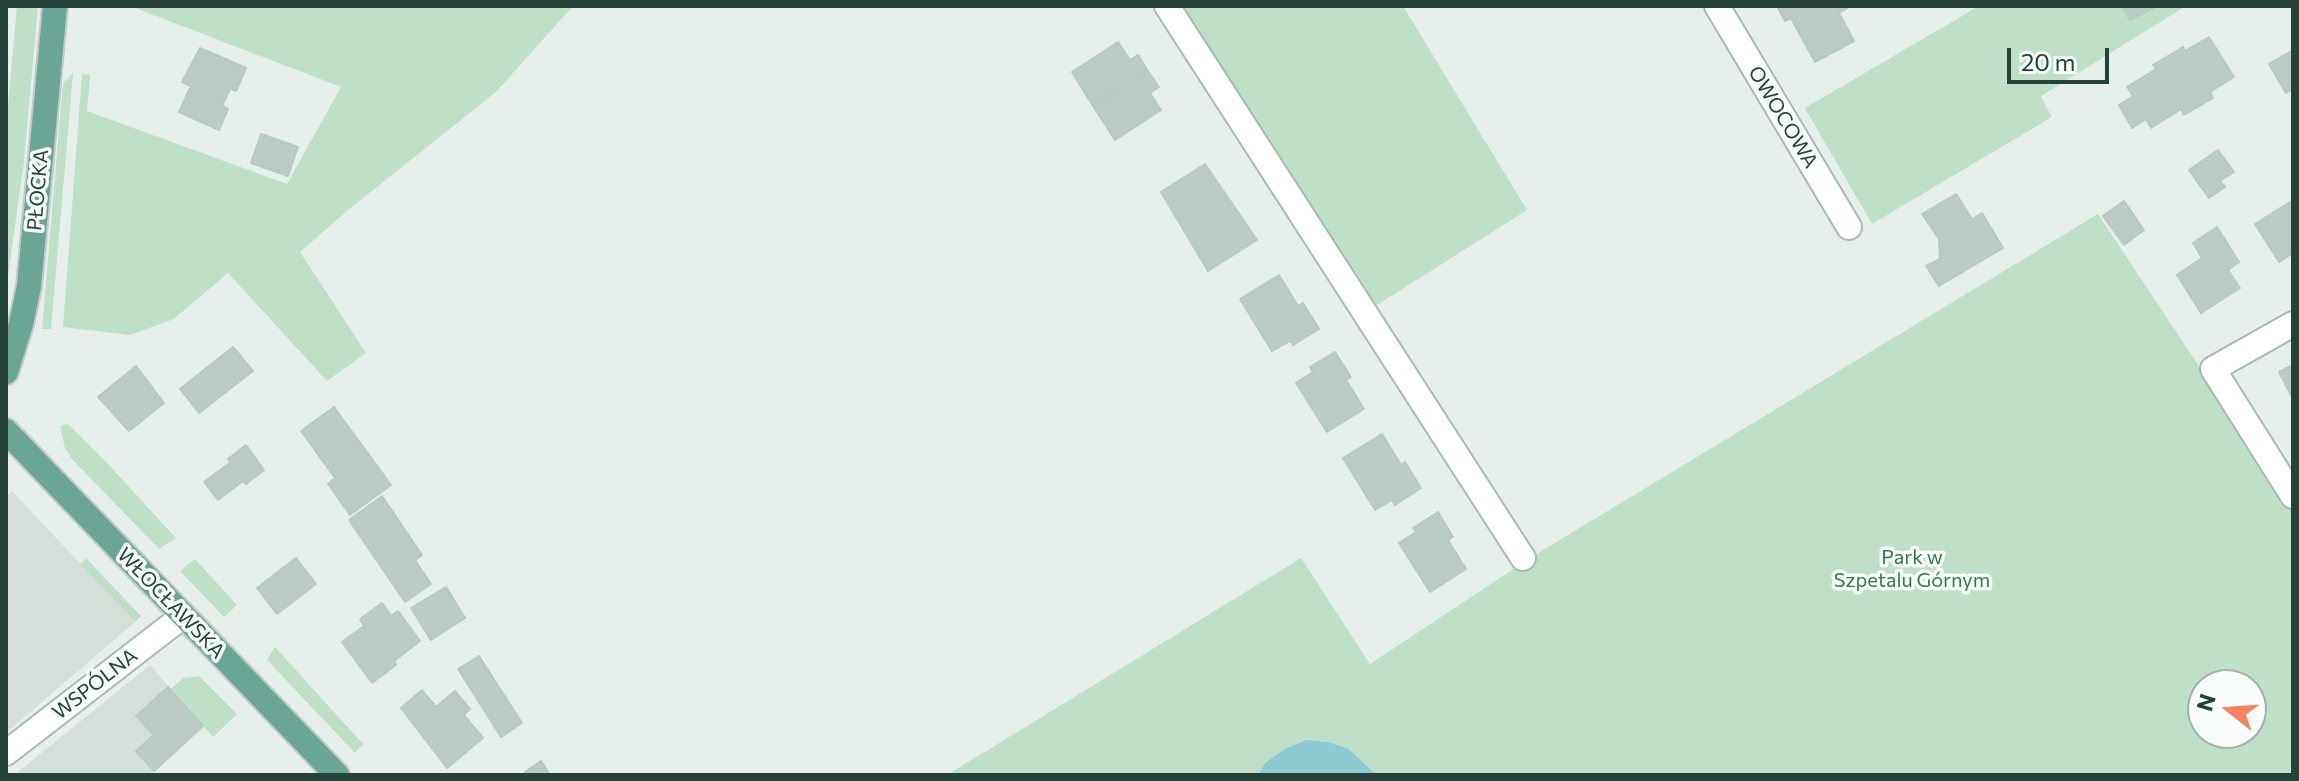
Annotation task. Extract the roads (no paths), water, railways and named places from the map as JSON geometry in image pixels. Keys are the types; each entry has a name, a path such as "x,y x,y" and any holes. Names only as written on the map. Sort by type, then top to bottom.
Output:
{"main road":[{"name":"PŁOCKA","path":"6,372 29,286 55,6"},
{"name":"WŁOCŁAWSKA","path":"6,431 337,775"}],"street":[{"path":"1167,6 1523,558"},
{"name":"OWOCOWA","path":"1717,6 1849,227"},
{"path":"2293,324 2213,369 2293,496"},
{"name":"WSPÓLNA","path":"6,753 183,616"}],"water":[{"path":"1306,740 1328,742 1349,749 1376,775 1258,775 1266,762"}],"park label":[{"name":"Park w Szpetalu Górnym","path":"1912,568"}]}
